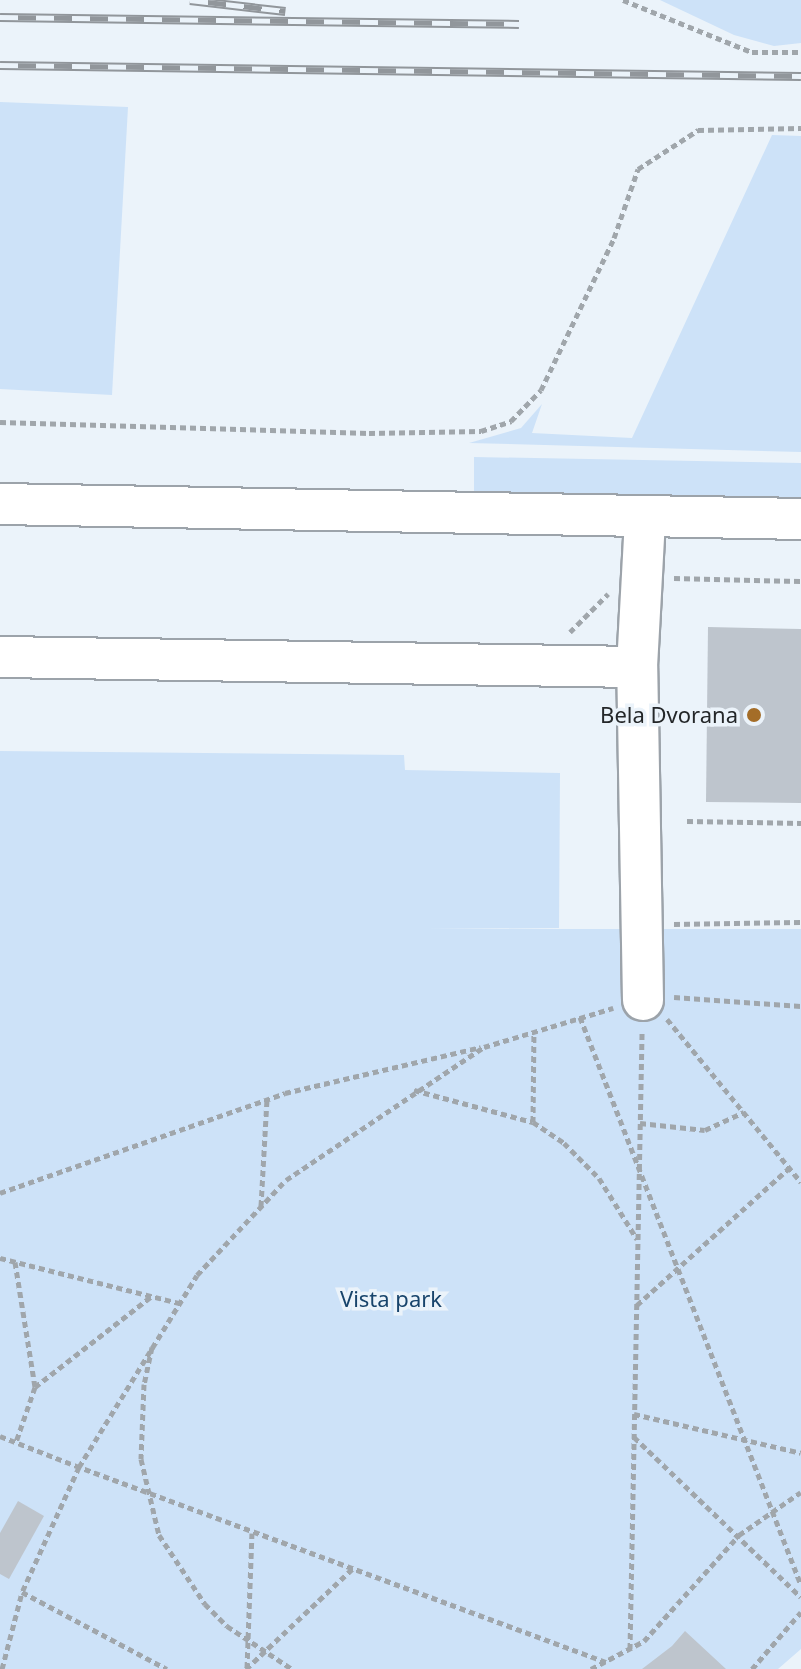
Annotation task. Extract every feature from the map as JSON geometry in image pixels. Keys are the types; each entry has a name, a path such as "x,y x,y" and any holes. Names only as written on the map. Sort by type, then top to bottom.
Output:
{"street":[{"path":"0,504 801,519"},
{"path":"645,517 637,667 646,998"},
{"path":"0,657 637,667"}],"path":[{"path":"623,0 752,52 801,52"},
{"path":"0,422 369,433 481,431 511,421 541,390 614,238 638,169 698,130 801,128"},
{"path":"564,638 603,597 630,580 801,581"},
{"path":"687,821 801,823"},
{"path":"662,924 801,922"},
{"path":"646,998 801,1182"},
{"path":"630,1649 640,1123 646,998"},
{"path":"0,1193 267,1099 399,1062 484,1047 646,998 768,1000 801,1006"},
{"path":"580,1017 801,1585"},
{"path":"533,1122 534,1033"},
{"path":"2,1669 22,1592 79,1467 197,1275 286,1180 413,1090 484,1047"},
{"path":"413,1090 533,1122 564,1143 599,1178 638,1239"},
{"path":"261,1206 267,1099"},
{"path":"640,1123 705,1130 744,1112"},
{"path":"636,1305 789,1168"},
{"path":"0,1258 179,1303"},
{"path":"15,1262 35,1387 16,1442"},
{"path":"35,1387 152,1296"},
{"path":"153,1344 141,1421 147,1495 159,1535 205,1604 248,1642 292,1669"},
{"path":"634,1414 801,1453"},
{"path":"0,1436 147,1495 606,1662"},
{"path":"634,1436 801,1597"},
{"path":"591,1669 630,1649 672,1614 739,1535 801,1492"},
{"path":"247,1669 252,1533"},
{"path":"247,1669 352,1569"},
{"path":"22,1592 167,1669"},
{"path":"752,1669 801,1612"}],"green space":[{"path":"660,0 801,0 801,43 774,46 734,35"},
{"path":"0,102 128,107 112,395 0,389"},
{"path":"772,135 801,136 801,452 469,443 521,428 542,404 532,433 632,438"},
{"path":"474,457 801,463 801,502 474,495"},
{"name":"Vista park","path":"0,751 404,755 405,770 560,773 559,928 427,929 801,929 801,1649 778,1669 0,1669"}],"building":[{"name":"Bela Dvorana","path":"708,627 801,629 801,803 706,802"},
{"path":"18,1501 44,1516 9,1579 0,1574 0,1533"},
{"path":"685,1631 726,1669 642,1669 672,1646"}],"railway":[{"path":"190,0 285,11"},
{"path":"0,17 519,24"},
{"path":"0,65 801,76"}],"place":[{"name":"Bela Dvorana","path":"754,715"}]}
